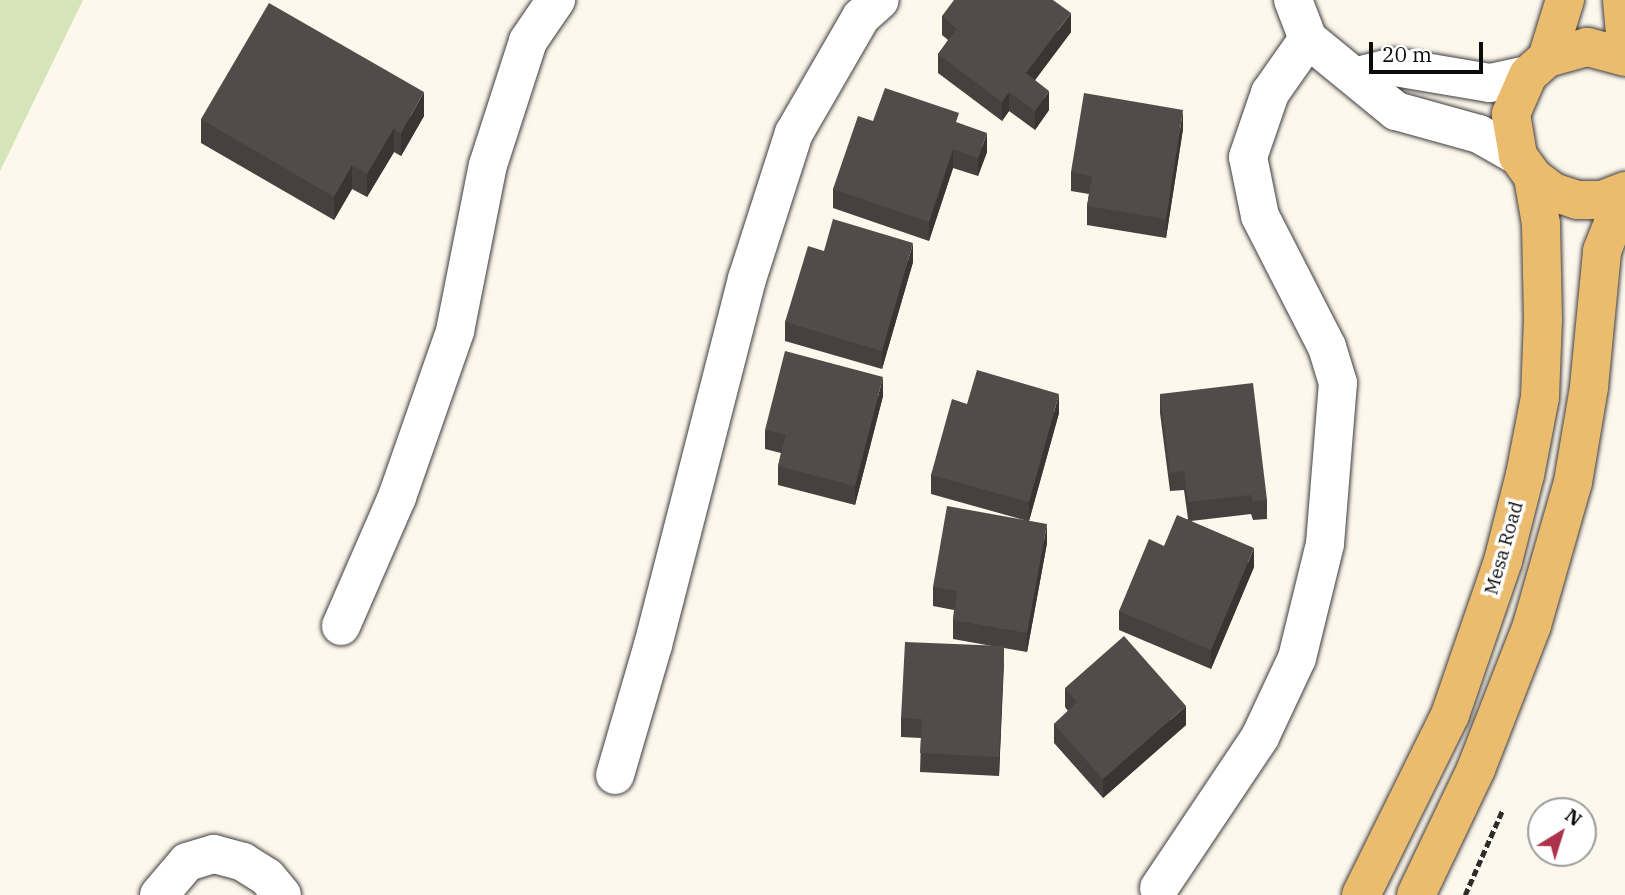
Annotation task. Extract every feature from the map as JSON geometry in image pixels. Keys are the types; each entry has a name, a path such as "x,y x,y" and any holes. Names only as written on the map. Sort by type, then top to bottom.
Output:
{"main road":[{"name":"Mesa Road","path":"1361,895 1450,716 1503,561 1525,475 1540,397 1543,320 1541,224 1511,114 1538,67 1565,0"},
{"path":"1622,0 1625,34"},
{"path":"1538,67 1587,47 1625,57"},
{"path":"1525,167 1553,192 1577,200 1602,200 1625,192"},
{"path":"1416,895 1476,769 1532,625 1573,482 1589,387 1602,251 1625,192"}],"street":[{"path":"341,626 397,497 455,331 488,165 528,41 556,0"},
{"path":"1293,0 1308,39 1358,76 1396,111 1479,134 1525,167"},
{"path":"615,775 653,645 747,279 794,133 859,6"},
{"path":"1159,888 1260,737 1297,658 1325,544 1338,383 1327,347 1259,216 1248,157 1270,93 1308,39"},
{"path":"1358,76 1395,68 1490,83 1538,67"},
{"path":"159,895 187,862 214,854 243,862 267,877 282,895"}],"green space":[{"path":"0,0 83,0 0,171"}],"building":[{"path":"954,0 1053,0 1071,13 1026,73 1049,91 1035,111 1009,92 1002,102 938,54 957,29 942,16"},
{"path":"269,3 424,92 401,133 394,128 367,174 352,165 334,197 201,119"},
{"path":"885,88 959,113 956,122 987,133 978,158 953,149 929,222 833,189 858,116 873,121"},
{"path":"1084,93 1183,110 1166,219 1087,206 1092,176 1071,172"},
{"path":"833,219 913,243 882,351 785,322 808,246 824,251"},
{"path":"785,351 883,377 855,486 778,466 786,435 765,430"},
{"path":"977,370 1059,394 1029,502 931,475 952,399 967,404"},
{"path":"1253,383 1267,500 1253,501 1251,495 1188,502 1184,471 1170,473 1160,394"},
{"path":"947,506 1047,524 1027,633 953,620 957,591 933,587"},
{"path":"1177,515 1254,548 1211,650 1119,611 1149,539 1164,546"},
{"path":"1124,636 1186,706 1103,779 1054,724 1077,702 1065,688"},
{"path":"905,642 1004,646 999,757 920,753 922,719 901,718"}]}
